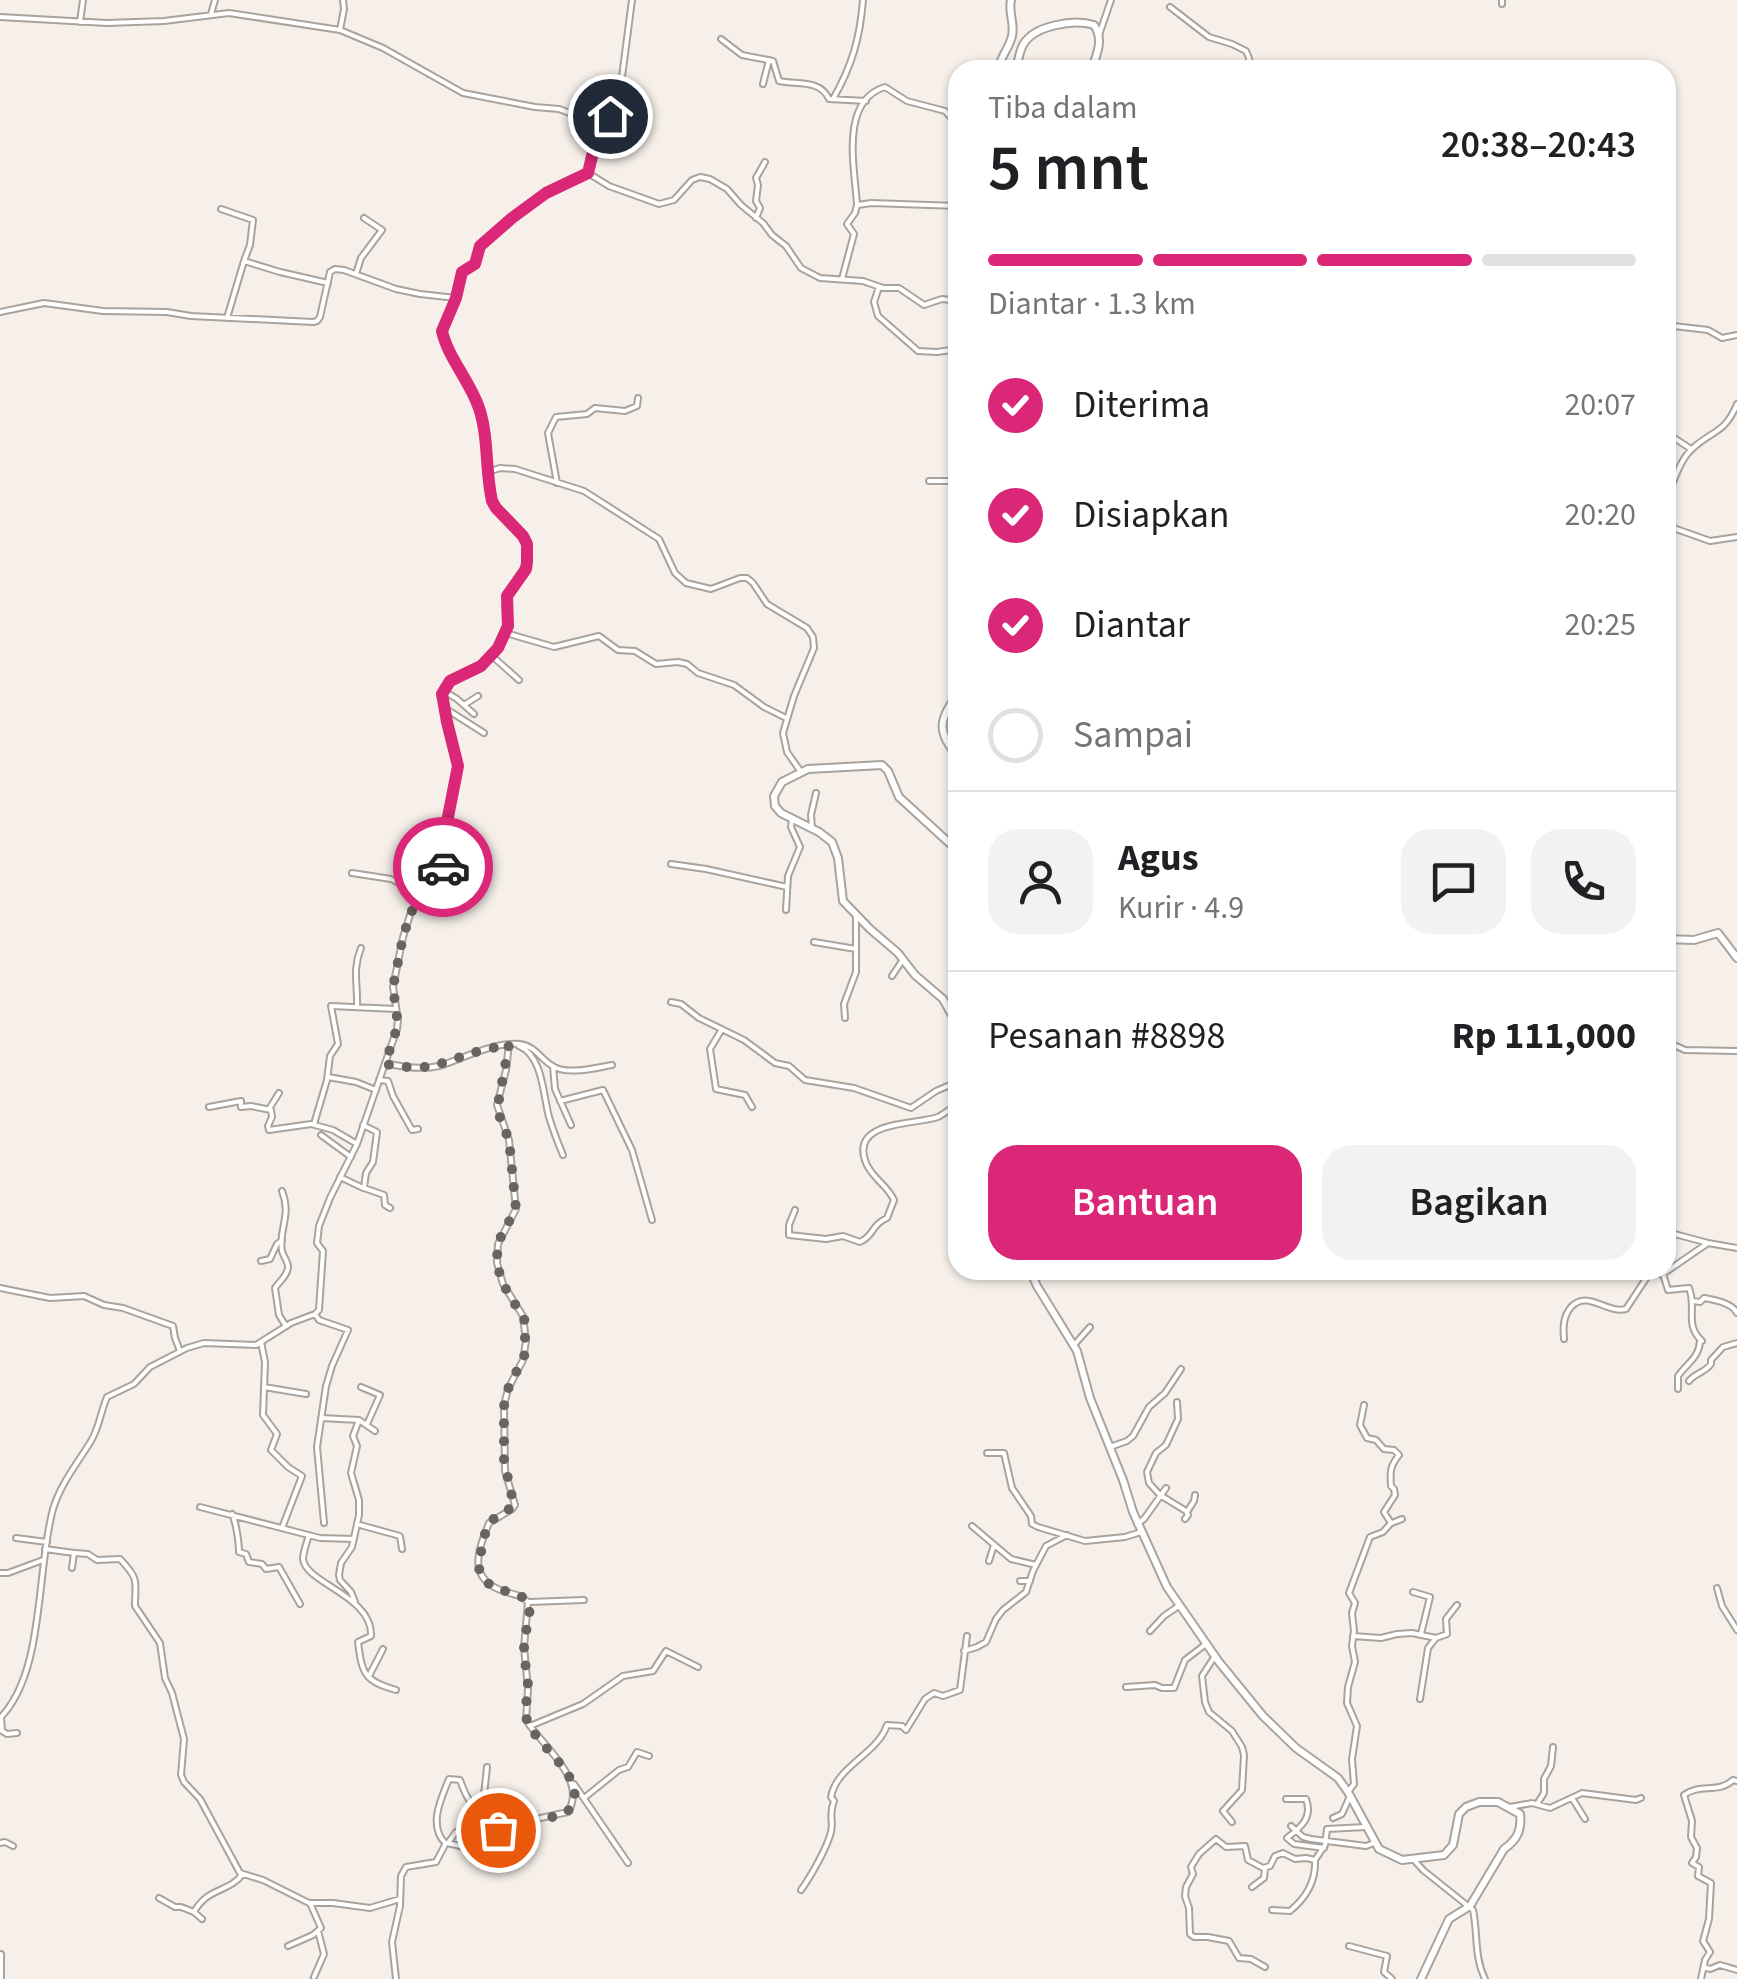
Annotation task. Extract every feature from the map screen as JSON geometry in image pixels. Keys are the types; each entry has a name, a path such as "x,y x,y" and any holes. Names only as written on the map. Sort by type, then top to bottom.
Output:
{"main road":[{"path":"1001,60 1012,35 1011,0"},
{"path":"1018,60 1030,36 1087,22 1096,27 1099,35 1094,60"},
{"path":"948,709 941,730 948,745"},
{"path":"948,842 899,796 882,765 815,767 782,782 774,796 778,810 832,842 838,858 842,897 856,916 943,998 948,1007"},
{"path":"1676,939 1694,940 1718,933 1737,958"},
{"path":"1034,1280 1080,1358 1090,1398 1161,1576 1206,1644 1262,1716 1296,1748 1328,1769 1349,1794 1379,1849 1394,1858 1440,1856 1451,1850 1459,1814 1466,1807 1489,1800 1520,1814 1520,1831 1513,1843 1504,1848 1470,1906 1449,1919 1421,1979"}],"street":[{"path":"80,22 83,0"},
{"path":"211,14 215,0"},
{"path":"340,30 343,0"},
{"path":"588,173 593,152 621,89 632,0"},
{"path":"833,100 852,65 863,0"},
{"path":"1099,35 1111,0"},
{"path":"1170,7 1209,37 1246,51 1249,60"},
{"path":"0,17 164,22 229,13 340,30 384,48 468,95 563,110 606,126"},
{"path":"721,39 742,55 775,63 779,81 803,81 826,90 833,100 866,101"},
{"path":"763,84 768,60"},
{"path":"842,279 854,234 847,224 857,205 856,114 876,90 885,87 908,101 948,114"},
{"path":"756,218 760,210 756,178 765,162"},
{"path":"588,173 608,186 659,204 674,200 692,180 707,178 723,185 786,246 800,268 820,278 900,288 924,305 948,299"},
{"path":"17,1733 2,1731 1,1718 30,1662 46,1542 57,1500 66,1477 92,1439 108,1397 128,1388 150,1367 180,1351 204,1344 261,1342 320,1310 323,1251 316,1243 320,1226 358,1144 397,1030 393,987 411,912 425,896 450,850 448,817 458,770 443,706 444,691 453,678 479,667 492,656 506,633 507,596 526,569 525,540 494,505 478,406 442,334 462,272 475,264 480,246 534,201 588,173"},
{"path":"857,205 948,206"},
{"path":"221,209 253,220 250,244 227,318"},
{"path":"356,274 361,258 382,230 364,218"},
{"path":"244,261 328,284"},
{"path":"0,312 44,304 103,311 318,321 332,270 344,270 403,290 456,298"},
{"path":"879,287 874,302 878,316 918,350 948,350"},
{"path":"1676,326 1708,330 1722,338 1737,334"},
{"path":"558,483 548,433 556,416 585,414 595,408 629,410 637,406 638,398"},
{"path":"1676,475 1692,449 1725,426 1737,404"},
{"path":"1676,439 1692,449"},
{"path":"488,472 515,469 584,492 656,536 675,574 686,583 710,589 747,578 767,604 807,628 814,648 783,733 787,752 801,772"},
{"path":"930,481 948,481"},
{"path":"1676,529 1710,542 1737,537"},
{"path":"506,633 554,647 600,636 618,650 635,651 652,663 686,664 698,673 742,690 786,718"},
{"path":"492,656 519,680"},
{"path":"444,691 474,714"},
{"path":"464,705 478,696"},
{"path":"443,706 484,733"},
{"path":"812,828 816,792"},
{"path":"786,910 788,876 800,847 790,827 792,819"},
{"path":"671,864 787,887"},
{"path":"352,873 391,879 425,896"},
{"path":"845,1018 844,1004 856,972 856,916"},
{"path":"814,942 856,949"},
{"path":"357,1007 354,967 360,948"},
{"path":"892,976 902,961"},
{"path":"671,1002 682,1004 699,1018 744,1040 775,1062 789,1066 805,1080 854,1088 907,1107 916,1106 948,1086"},
{"path":"314,1124 330,1056 338,1044 331,1006 396,1009"},
{"path":"722,1029 710,1052 716,1090 745,1095 752,1107"},
{"path":"385,1064 431,1067 512,1044 529,1046 561,1070 612,1066"},
{"path":"512,1044 527,1049 535,1063 563,1155"},
{"path":"512,1044 498,1105 509,1140 516,1209 498,1244 497,1263 503,1284 525,1321 526,1341 524,1360 510,1384 504,1406 504,1460 514,1506 489,1522 478,1564 481,1578 488,1585 523,1596 528,1602 524,1647 526,1716 628,1863"},
{"path":"1676,1046 1685,1050 1737,1051"},
{"path":"552,1066 560,1101 571,1125"},
{"path":"328,1077 376,1090"},
{"path":"379,1080 388,1080 406,1122 412,1130 418,1129"},
{"path":"560,1101 603,1090 637,1162 652,1220"},
{"path":"269,1109 279,1093"},
{"path":"209,1107 242,1100 241,1107 269,1109"},
{"path":"269,1109 270,1130 314,1124 358,1144"},
{"path":"795,1210 789,1234 826,1239 846,1236 860,1242 868,1238 875,1224 887,1218 894,1200 868,1166 863,1152 866,1141 888,1124 909,1124 948,1110"},
{"path":"363,1125 377,1132 364,1188"},
{"path":"321,1135 351,1157"},
{"path":"340,1177 384,1195 390,1208"},
{"path":"282,1192 286,1223 282,1251 288,1271 275,1288 278,1312 286,1326"},
{"path":"1676,1235 1737,1248"},
{"path":"261,1261 270,1258 282,1240"},
{"path":"1676,1266 1708,1243"},
{"path":"1564,1339 1564,1320 1577,1302 1590,1300 1612,1311 1626,1309 1642,1280"},
{"path":"1666,1280 1668,1289 1687,1286 1693,1300 1690,1312 1694,1332 1702,1341 1696,1358 1678,1376 1678,1389"},
{"path":"0,1288 50,1298 84,1296 174,1326 180,1351"},
{"path":"1693,1300 1715,1300 1733,1307 1737,1313"},
{"path":"316,1314 320,1320 348,1330 332,1366 316,1457 324,1523"},
{"path":"1074,1345 1090,1327"},
{"path":"261,1342 264,1419 277,1434 271,1450 302,1476 282,1528"},
{"path":"1690,1381 1712,1364 1711,1360 1724,1347 1737,1343"},
{"path":"1110,1447 1133,1436 1149,1407 1166,1393 1181,1369"},
{"path":"264,1386 306,1394"},
{"path":"360,1388 380,1396 367,1424"},
{"path":"1177,1402 1178,1420 1166,1446 1156,1453 1147,1472 1149,1483 1186,1516 1195,1495"},
{"path":"1364,1405 1360,1426 1367,1438 1399,1455 1389,1473 1395,1492 1384,1512 1391,1520 1389,1526"},
{"path":"321,1418 358,1420 374,1431"},
{"path":"356,1606 352,1592 339,1575 358,1524 358,1500 351,1473 358,1420"},
{"path":"987,1452 1004,1453 1012,1488 1031,1516 1032,1524 1079,1540 1092,1541 1139,1528 1166,1488"},
{"path":"200,1507 309,1535 354,1539"},
{"path":"232,1514 239,1552 246,1554 249,1562 268,1569 278,1567 300,1604"},
{"path":"1333,1818 1342,1814 1354,1784 1352,1759 1358,1734 1356,1719 1347,1704 1355,1660 1355,1603 1349,1595 1350,1586 1370,1537 1402,1519"},
{"path":"358,1524 400,1536 402,1549"},
{"path":"972,1526 1011,1559 1036,1565"},
{"path":"309,1535 304,1565 356,1606 371,1623 369,1638 358,1642 360,1656 368,1677 380,1686 396,1690"},
{"path":"964,1651 986,1642 996,1620 1024,1595 1046,1546 1067,1535"},
{"path":"16,1538 46,1542"},
{"path":"989,1561 994,1545"},
{"path":"45,1549 88,1554 97,1560 120,1559 133,1574 137,1586 135,1606 160,1642 165,1678 178,1716 184,1745 181,1775 200,1799 243,1874 310,1903 370,1908 400,1899"},
{"path":"72,1568 75,1554"},
{"path":"0,1573 43,1560"},
{"path":"1020,1581 1030,1581"},
{"path":"1717,1588 1722,1606 1737,1630"},
{"path":"1414,1592 1430,1596 1421,1634"},
{"path":"528,1602 584,1600"},
{"path":"1150,1630 1180,1605"},
{"path":"1420,1699 1429,1646 1436,1638 1448,1634 1446,1620 1456,1605"},
{"path":"1354,1636 1421,1634 1436,1638"},
{"path":"801,1890 833,1827 829,1814 834,1784 876,1743 887,1725 906,1730 925,1699 934,1692 944,1696 960,1690 967,1636"},
{"path":"1126,1686 1174,1688 1185,1660 1206,1644"},
{"path":"368,1677 383,1650"},
{"path":"530,1726 583,1704 623,1676 654,1671 666,1650 698,1667"},
{"path":"1215,1656 1202,1676 1205,1702 1209,1712 1232,1731 1244,1754 1242,1790 1222,1810 1232,1822"},
{"path":"1536,1804 1544,1793 1544,1776 1553,1747"},
{"path":"584,1798 628,1767 637,1752 649,1756"},
{"path":"485,1830 487,1767"},
{"path":"484,1812 469,1801 460,1780 449,1779 437,1813 439,1837 447,1843 491,1851 502,1846 515,1825"},
{"path":"396,1979 392,1942 402,1872 409,1866 436,1862 455,1833 515,1825 568,1812 574,1794 571,1780"},
{"path":"1701,1979 1710,1952 1703,1940 1711,1882 1698,1876 1700,1867 1692,1863 1697,1848 1691,1837 1692,1821 1684,1795 1691,1790 1724,1788 1732,1780 1737,1782"},
{"path":"1510,1807 1536,1804 1550,1808 1586,1793 1641,1798"},
{"path":"1572,1798 1585,1819"},
{"path":"1286,1799 1308,1800 1307,1818 1287,1838 1290,1842 1324,1848"},
{"path":"1291,1826 1303,1836 1366,1846 1374,1843"},
{"path":"1272,1910 1290,1912 1301,1901 1314,1878 1315,1860 1324,1848 1330,1827 1365,1827"},
{"path":"1264,1968 1251,1959 1239,1958 1229,1941 1192,1936 1185,1896 1194,1874 1193,1862 1214,1839 1226,1846 1245,1846 1248,1860 1265,1868"},
{"path":"0,1843 13,1846"},
{"path":"1265,1868 1283,1853 1295,1859 1315,1860"},
{"path":"1414,1860 1470,1906 1476,1955 1485,1979"},
{"path":"1252,1887 1263,1879 1265,1868"},
{"path":"194,1912 202,1899 236,1882 243,1874"},
{"path":"159,1898 202,1919"},
{"path":"288,1946 318,1931 322,1925 310,1903"},
{"path":"314,1977 324,1954 318,1931"},
{"path":"1349,1946 1386,1955 1384,1972 1392,1979"},
{"path":"1,1954 1,1979"},
{"path":"1704,1967 1720,1965 1737,1970"}],"way so far":[{"path":"443,867 411,912 403,937 393,987 398,1025 385,1064 439,1066 509,1044 498,1105 509,1140 516,1214 498,1244 497,1263 503,1284 525,1321 526,1341 524,1360 504,1399 503,1450 514,1506 489,1522 478,1564 481,1578 488,1585 523,1596 528,1602 524,1647 526,1720 571,1780 574,1794 572,1808 565,1814 498,1830"}],"route":[{"path":"443,867 450,850 448,817 458,766 442,694 450,681 481,666 500,645 508,626 507,596 526,569 528,551 523,536 492,501 483,422 442,331 462,272 475,264 480,246 546,193 588,173 610,116"}]}
